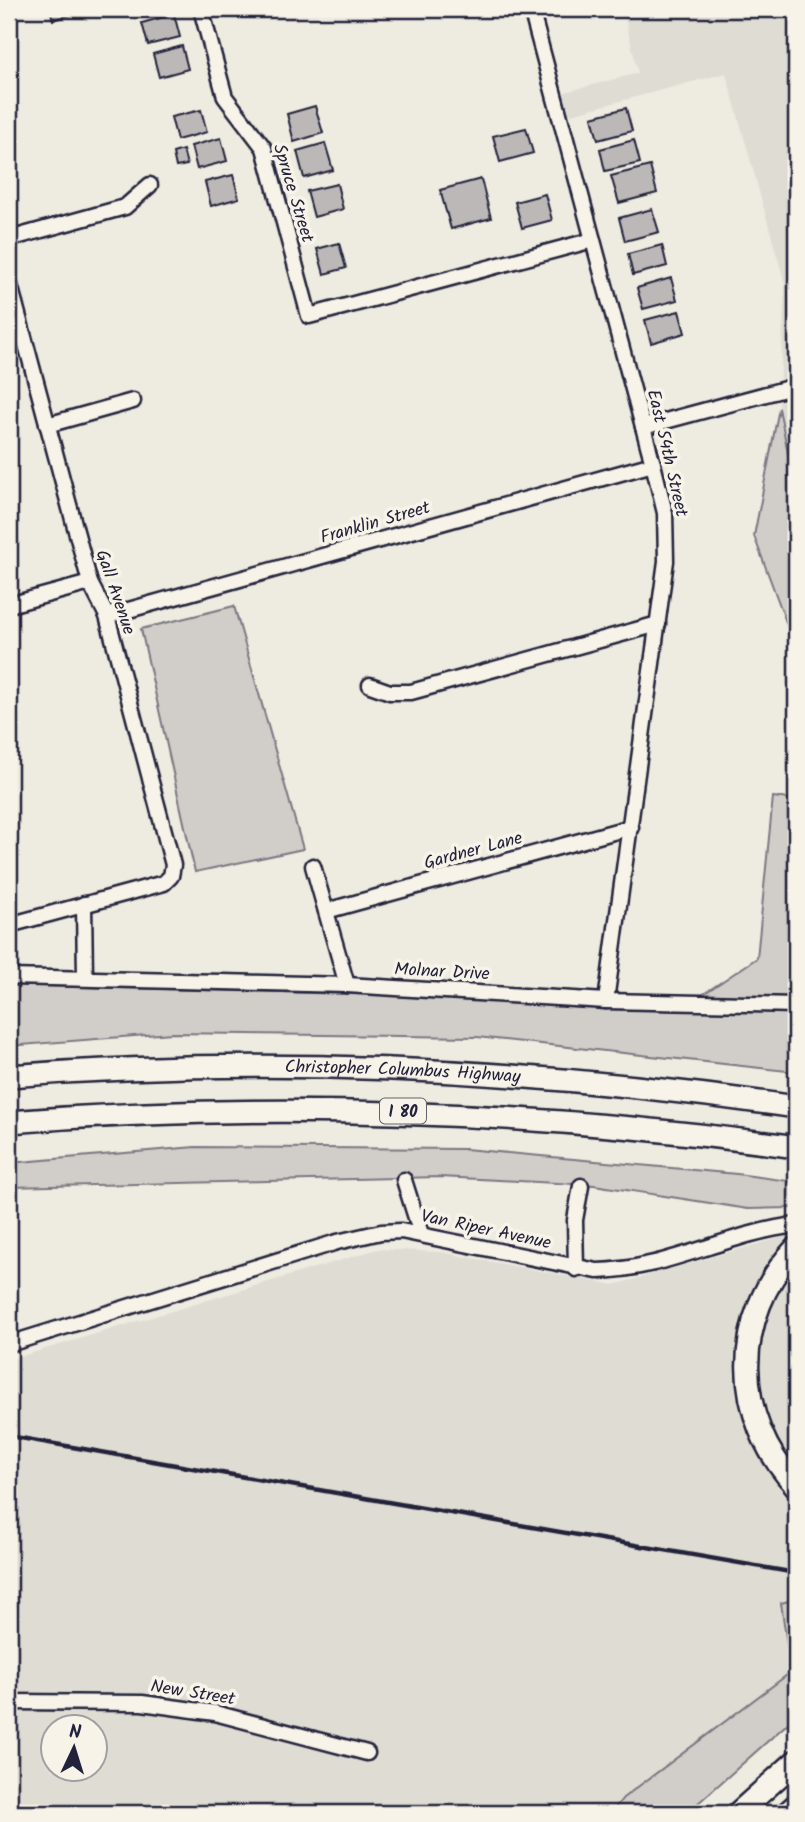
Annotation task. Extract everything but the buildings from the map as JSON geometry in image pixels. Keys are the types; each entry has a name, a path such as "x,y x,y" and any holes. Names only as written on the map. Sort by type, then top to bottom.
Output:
{"highway":[{"name":"Christopher Columbus Highway","path":"9,1076 199,1066 365,1066 545,1076 796,1107"},
{"path":"719,1096 796,1093"},
{"name":"I 80","path":"9,1122 158,1113 377,1111 594,1123 796,1147"},
{"path":"796,1248 781,1264 761,1296 750,1333 747,1373 753,1413 770,1453 796,1486"},
{"path":"738,1813 796,1760"},
{"path":"787,1813 796,1805"}],"street":[{"name":"Spruce Street","path":"201,9 225,97 264,148 309,316 593,240"},
{"name":"East 54th Street","path":"531,9 653,464 667,534 658,624 606,1000"},
{"path":"9,239 125,207 150,185"},
{"name":"Gall Avenue","path":"9,281 90,583 107,616 173,865 171,876 164,884 84,904"},
{"path":"643,427 796,386"},
{"path":"47,425 133,401"},
{"name":"Franklin Street","path":"107,616 653,464"},
{"path":"9,605 90,583"},
{"path":"370,685 390,692 411,692 658,624"},
{"name":"Gardner Lane","path":"326,911 631,827"},
{"path":"313,866 347,985"},
{"path":"9,925 84,904 85,978"},
{"name":"Molnar Drive","path":"9,977 347,985 606,1000 796,1005"},
{"path":"404,1181 421,1234"},
{"path":"576,1269 575,1220 581,1186"},
{"name":"Van Riper Avenue","path":"9,1345 337,1242 381,1232 421,1234 576,1269 633,1268 754,1231 796,1225"},
{"name":"New Street","path":"9,1702 142,1703 215,1713 367,1753"}],"shaded area":[{"path":"623,9 796,9 796,493 779,408 785,284 726,73 560,117 554,95 638,73"},
{"path":"779,408 796,493 796,649 754,536"},
{"path":"234,606 303,849 195,872 141,629"},
{"path":"773,797 796,800 796,1072 477,1037 172,1033 9,1046 9,985 690,1003 757,958"},
{"path":"195,1147 465,1149 737,1174 796,1182 796,1203 791,1208 748,1209 594,1185 440,1177 9,1187 9,1163"},
{"path":"790,1235 796,1236 796,1599 781,1603 791,1672 623,1798 611,1813 9,1813 9,1360 378,1249 441,1252 614,1285"},
{"path":"796,1599 796,1716 687,1813 611,1813 623,1798 791,1672 781,1603"}],"railway":[{"path":"9,1436 796,1573"}]}
